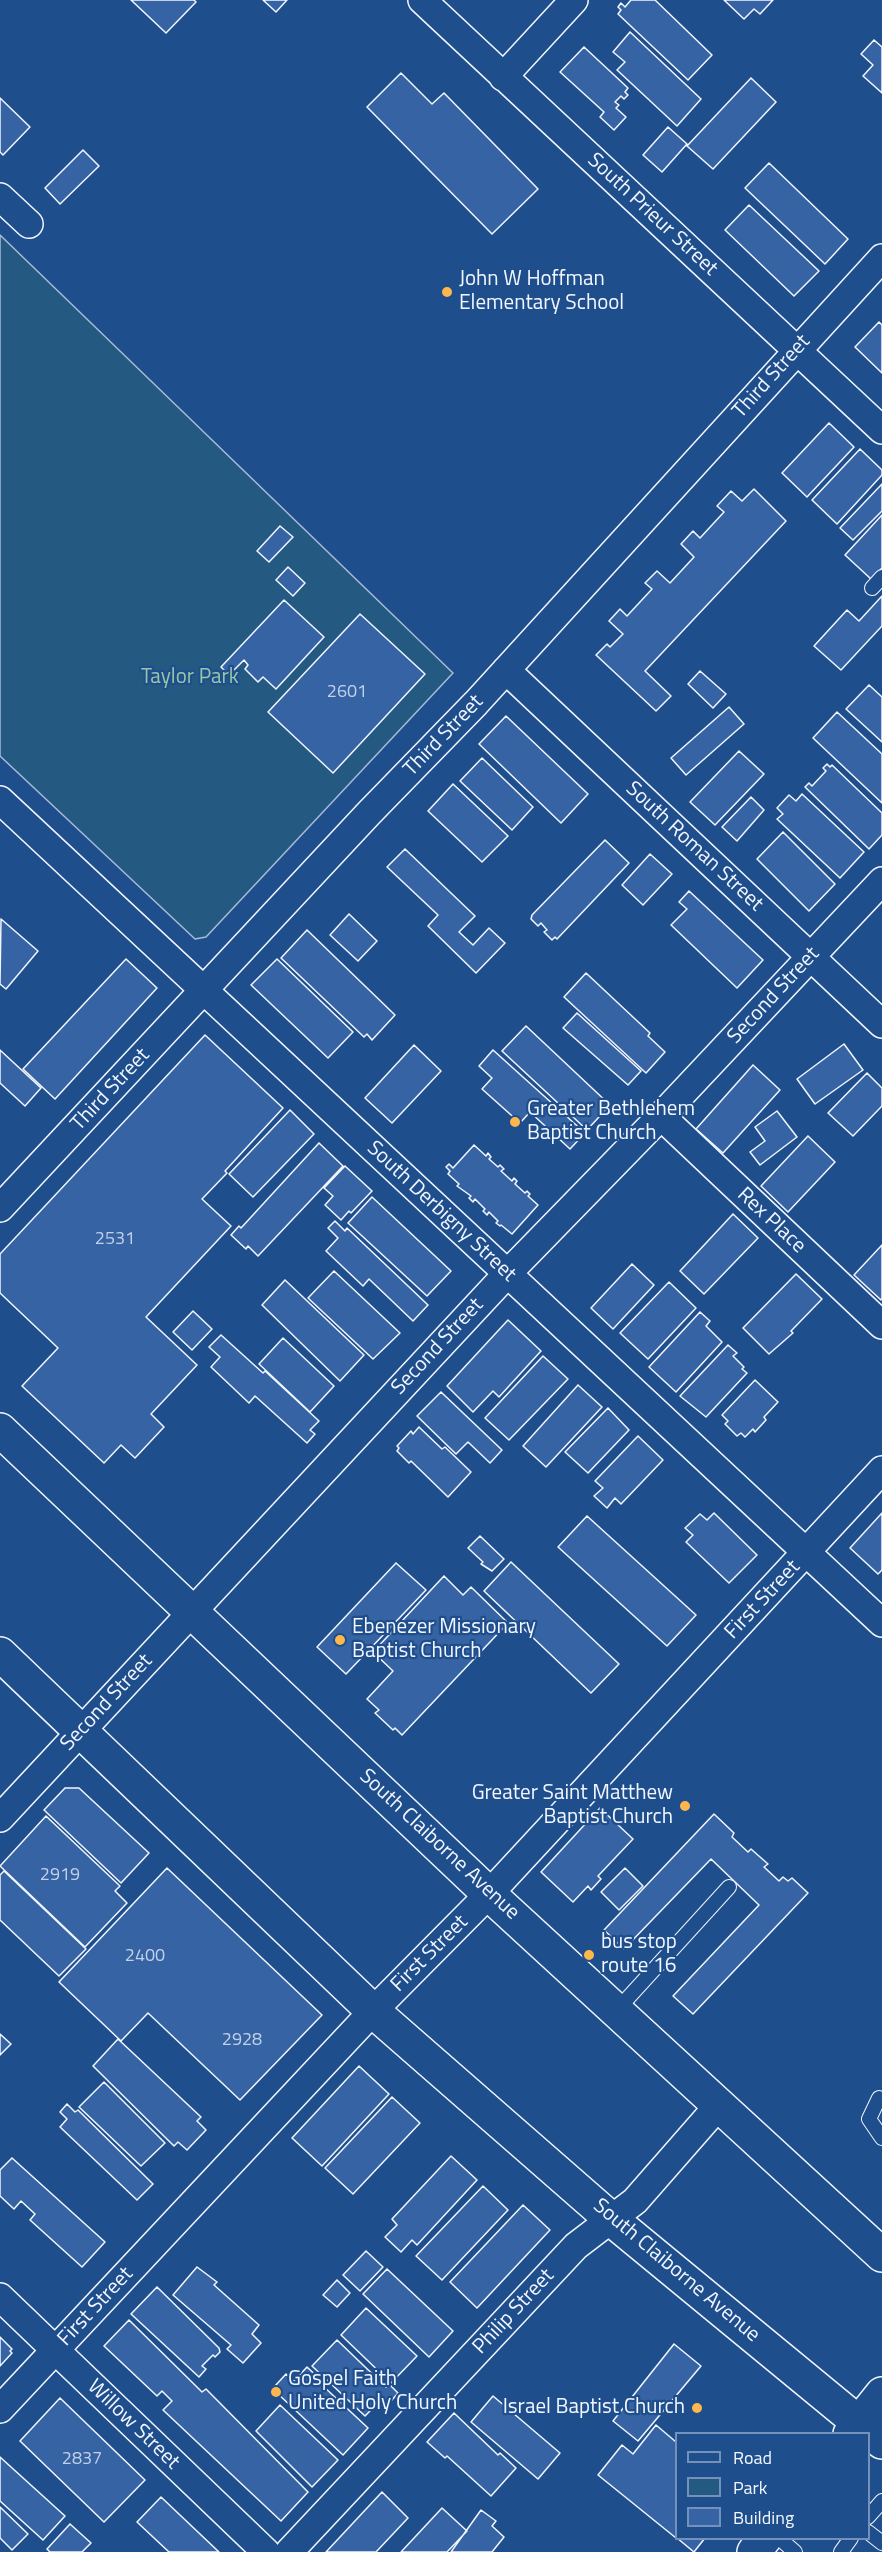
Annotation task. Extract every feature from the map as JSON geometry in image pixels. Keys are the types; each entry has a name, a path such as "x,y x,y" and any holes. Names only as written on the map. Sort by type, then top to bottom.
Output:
{"main road":[{"name":"South Claiborne Avenue","path":"0,1430 489,1894 876,2245"},
{"name":"South Claiborne Avenue","path":"0,1654 374,2010 611,2219 863,2432"},
{"path":"864,2432 882,2394"},
{"path":"754,2552 763,2540"}],"street":[{"name":"South Prieur Street","path":"422,0 882,430"},
{"path":"503,77 574,0"},
{"path":"0,197 29,224"},
{"name":"Third Street","path":"0,1208 369,813 506,670 882,258"},
{"name":"South Roman Street","path":"506,670 882,1024"},
{"name":"South Derbigny Street","path":"0,800 805,1554 882,1623"},
{"name":"Second Street","path":"0,1818 507,1274 661,1116 882,881"},
{"name":"Rex Place","path":"661,1116 882,1325"},
{"name":"First Street","path":"0,2409 374,2010 489,1894 882,1470"},
{"name":"Philip Street","path":"289,2552 576,2246 635,2201 719,2105"},
{"name":"Willow Street","path":"0,2297 266,2552"}],"lane":[{"path":"872,588 882,577"},
{"path":"617,2010 729,1887"},
{"path":"879,2098 869,2119 882,2138"},
{"path":"870,2534 882,2543"},
{"path":"781,2540 795,2552"}],"green space":[{"name":"Taylor Park","path":"0,235 453,673 206,937 195,939 0,756"}],"building":[{"path":"131,0 194,0 196,2 166,33"},
{"path":"263,0 287,0 276,12"},
{"path":"631,0 655,0 712,55 688,80 618,14 621,10 618,7 621,3 625,7"},
{"path":"724,0 773,0 760,14 754,9 744,19"},
{"path":"630,32 701,99 677,126 617,70 625,62 613,52"},
{"path":"874,40 882,47 882,93 863,76 873,65 861,54"},
{"path":"584,47 628,88 625,92 628,95 624,99 621,96 615,102 619,105 616,108 626,117 614,130 600,117 604,112 560,72"},
{"path":"401,73 432,104 444,93 538,189 492,234 367,107"},
{"path":"751,78 776,102 713,169 687,146"},
{"path":"0,98 30,127 3,155 0,152"},
{"path":"668,127 687,144 662,172 643,155"},
{"path":"83,150 99,166 60,204 45,188"},
{"path":"769,163 848,239 825,264 745,188"},
{"path":"749,205 819,271 794,296 725,230"},
{"path":"879,322 882,325 882,373 855,347"},
{"path":"829,423 854,447 807,497 782,473"},
{"path":"860,449 882,470 882,475 837,524 812,500"},
{"path":"882,484 882,511 853,540 840,528"},
{"path":"754,489 786,521 645,671 671,696 656,711 596,655 607,644 610,647 623,634 609,621 620,609 627,616 652,589 645,583 657,571 670,583 694,557 681,544 693,531 700,538 724,512 717,506 731,491 742,501"},
{"path":"882,515 882,568 871,579 845,555"},
{"path":"280,526 293,537 269,562 257,551"},
{"path":"288,567 305,583 293,596 276,580"},
{"path":"882,596 882,626 841,670 814,646 847,610 859,621"},
{"path":"284,600 324,637 276,689 263,677 258,682 245,669 248,665 244,660 229,675 221,667"},
{"path":"360,614 425,674 333,773 268,712"},
{"path":"700,671 726,694 713,708 688,684"},
{"path":"869,685 882,697 882,742 846,709"},
{"path":"729,707 744,724 686,775 671,758"},
{"path":"837,712 882,754 882,803 813,738"},
{"path":"506,716 588,794 561,823 479,744"},
{"path":"739,751 764,774 715,825 690,802"},
{"path":"482,758 533,807 512,830 460,781"},
{"path":"827,764 830,767 832,765 882,813 882,835 869,849 805,787 809,783 812,786 826,771 823,768"},
{"path":"453,784 508,836 482,862 428,811"},
{"path":"802,794 864,852 840,878 777,819 783,814 777,808 789,795 796,801"},
{"path":"751,797 764,810 737,841 722,827"},
{"path":"783,832 835,884 809,911 757,859"},
{"path":"605,840 629,863 557,939 555,937 552,940 544,932 547,930 541,923 538,926 531,919 532,915"},
{"path":"405,849 475,916 459,932 473,945 489,928 505,943 476,973 428,926 438,915 387,867"},
{"path":"650,854 672,874 643,905 622,885"},
{"path":"689,891 763,960 737,988 671,925 687,909 679,902"},
{"path":"349,914 377,941 358,961 330,935"},
{"path":"1,919 38,951 6,989 0,984"},
{"path":"307,930 395,1015 372,1040 367,1034 364,1037 281,958"},
{"path":"126,959 157,988 55,1099 23,1069"},
{"path":"277,959 353,1032 328,1058 251,985"},
{"path":"586,973 650,1033 648,1036 665,1052 646,1073 564,997"},
{"path":"577,1013 641,1071 628,1085 563,1028"},
{"path":"526,1026 610,1105 587,1130 502,1051"},
{"path":"205,1035 283,1108 202,1199 231,1226 146,1317 197,1365 151,1414 164,1427 135,1458 121,1445 104,1463 22,1386 58,1348 0,1293 0,1254"},
{"path":"844,1044 863,1070 815,1104 797,1079"},
{"path":"414,1045 441,1071 392,1123 365,1098"},
{"path":"0,1050 41,1088 25,1106 0,1083"},
{"path":"493,1050 585,1133 570,1149 530,1112 520,1123 482,1089 492,1078 479,1066"},
{"path":"753,1065 780,1090 723,1153 696,1129"},
{"path":"867,1073 882,1088 882,1106 853,1136 828,1113"},
{"path":"290,1110 314,1134 253,1197 229,1174"},
{"path":"777,1111 797,1137 760,1165 750,1152 765,1141 755,1127"},
{"path":"808,1136 835,1162 788,1212 761,1186"},
{"path":"319,1143 343,1166 258,1256 248,1246 246,1249 231,1235 239,1226 241,1228"},
{"path":"474,1145 486,1156 488,1153 491,1157 489,1159 498,1167 500,1165 504,1169 501,1171 512,1181 514,1178 517,1181 515,1184 525,1193 527,1191 530,1194 528,1196 538,1205 512,1234 496,1223 498,1221 489,1212 487,1215 483,1211 485,1209 475,1199 473,1202 469,1198 471,1196 457,1186 459,1184 448,1174 450,1171 446,1167 449,1164 453,1168"},
{"path":"345,1166 372,1191 341,1220 325,1205 333,1196 324,1188"},
{"path":"372,1197 451,1271 427,1296 348,1223"},
{"path":"733,1214 758,1238 704,1294 680,1271"},
{"path":"335,1221 345,1231 347,1228 428,1305 413,1321 369,1279 363,1286 326,1251 338,1238 328,1228"},
{"path":"882,1245 882,1298 881,1300 854,1275"},
{"path":"632,1264 654,1285 613,1329 591,1308"},
{"path":"334,1271 400,1333 373,1359 308,1298"},
{"path":"796,1274 822,1299 791,1331 793,1333 769,1354 743,1328"},
{"path":"285,1280 364,1355 340,1381 262,1305"},
{"path":"669,1282 696,1308 648,1359 620,1333"},
{"path":"193,1311 212,1329 192,1350 173,1332"},
{"path":"700,1312 710,1321 706,1326 722,1342 676,1392 649,1367"},
{"path":"508,1320 541,1351 499,1397 493,1391 473,1412 447,1386"},
{"path":"221,1335 263,1373 265,1371 319,1421 310,1430 315,1434 307,1443 255,1396 249,1403 211,1367 220,1357 209,1347"},
{"path":"283,1338 334,1386 310,1412 259,1364"},
{"path":"728,1345 737,1353 733,1356 747,1373 706,1417 680,1396"},
{"path":"543,1356 568,1379 509,1440 485,1418"},
{"path":"755,1380 778,1402 764,1417 766,1420 755,1432 753,1429 745,1437 741,1433 737,1436 725,1424 728,1421 722,1415"},
{"path":"578,1385 602,1407 546,1467 523,1446"},
{"path":"441,1392 502,1450 490,1463 468,1442 456,1454 417,1416"},
{"path":"608,1408 629,1430 588,1473 565,1452"},
{"path":"419,1427 442,1449 445,1447 471,1472 448,1497 411,1461 409,1463 397,1451 399,1448 397,1446 411,1431 413,1434"},
{"path":"638,1436 663,1460 621,1504 615,1498 607,1508 594,1496 603,1488 595,1481"},
{"path":"714,1513 757,1555 729,1583 686,1542 693,1535 685,1528 700,1514 707,1520"},
{"path":"882,1513 882,1570 878,1574 850,1548"},
{"path":"587,1516 696,1615 667,1646 558,1547"},
{"path":"480,1536 504,1559 492,1571 481,1564 483,1562 468,1548"},
{"path":"511,1562 619,1664 591,1693 484,1591"},
{"path":"396,1563 426,1590 346,1674 317,1647"},
{"path":"444,1576 463,1595 471,1587 508,1623 402,1735 395,1728 393,1730 375,1713 379,1710 367,1699 393,1671 373,1652"},
{"path":"65,1788 79,1788 149,1853 121,1883 44,1810"},
{"path":"600,1808 633,1839 598,1876 601,1879 591,1890 588,1886 573,1902 541,1872"},
{"path":"714,1814 734,1833 732,1837 748,1852 751,1849 768,1864 764,1867 779,1881 783,1877 788,1881 792,1878 808,1893 693,2014 673,1996 759,1905 711,1859 624,1949 604,1930"},
{"path":"46,1816 120,1886 115,1891 127,1903 85,1947 0,1866"},
{"path":"167,1868 322,2015 240,2100 148,2013 121,2041 59,1982"},
{"path":"625,1868 643,1886 619,1910 601,1892"},
{"path":"4,1871 86,1949 59,1976 0,1920 0,1875"},
{"path":"0,2034 11,2044 0,2055"},
{"path":"118,2039 201,2117 197,2121 206,2130 187,2150 178,2142 174,2146 93,2066"},
{"path":"359,2066 389,2094 322,2166 292,2138"},
{"path":"104,2082 165,2143 141,2166 79,2107"},
{"path":"392,2097 420,2123 353,2194 325,2168"},
{"path":"67,2104 75,2112 78,2110 153,2184 137,2200 60,2127 67,2119 60,2112"},
{"path":"451,2156 477,2180 417,2245 412,2240 401,2252 385,2237 397,2225 392,2219"},
{"path":"12,2158 105,2242 82,2267 30,2220 35,2214 21,2201 14,2209 0,2196 0,2170"},
{"path":"483,2186 508,2210 442,2280 416,2256"},
{"path":"523,2205 550,2230 477,2308 450,2282"},
{"path":"366,2251 383,2267 360,2291 343,2275"},
{"path":"197,2267 217,2282 214,2285 259,2325 252,2334 261,2343 243,2363 227,2349 231,2345 173,2295"},
{"path":"387,2269 453,2331 429,2357 363,2294"},
{"path":"337,2280 350,2293 337,2307 323,2295"},
{"path":"157,2287 219,2348 220,2352 215,2357 213,2355 202,2366 206,2369 199,2377 131,2314"},
{"path":"366,2308 417,2356 391,2383 341,2335"},
{"path":"129,2320 202,2392 206,2389 308,2492 281,2521 163,2410 172,2401 162,2391 157,2396 104,2346"},
{"path":"0,2337 12,2349 10,2351 12,2353 0,2366"},
{"path":"337,2340 386,2387 389,2384 398,2393 385,2408 379,2402 365,2416 312,2366"},
{"path":"674,2344 701,2366 638,2441 613,2421"},
{"path":"307,2367 324,2383 322,2385 368,2428 343,2455 277,2393 280,2391 275,2386 286,2374 294,2381"},
{"path":"493,2396 560,2453 538,2479 471,2422"},
{"path":"60,2398 145,2480 104,2522 20,2441"},
{"path":"280,2405 338,2460 312,2487 256,2431"},
{"path":"454,2413 498,2455 500,2453 516,2468 491,2496 447,2456 445,2458 427,2442"},
{"path":"656,2425 675,2441 675,2537 598,2475 622,2445 633,2454"},
{"path":"0,2457 65,2516 43,2540 0,2501"},
{"path":"382,2492 408,2518 376,2552 326,2552"},
{"path":"161,2497 219,2552 169,2552 137,2522"},
{"path":"0,2507 28,2534 12,2550 0,2538"},
{"path":"442,2508 467,2531 447,2552 401,2552"},
{"path":"481,2510 496,2521 492,2526 504,2537 492,2552 451,2552"},
{"path":"70,2524 91,2543 82,2552 50,2552 47,2549"},
{"path":"679,2540 703,2540 694,2552"}],"place":[{"name":"John W Hoffman Elementary School","path":"447,292"},
{"name":"Greater Bethlehem Baptist Church","path":"515,1122"},
{"name":"Ebenezer Missionary Baptist Church","path":"340,1640"},
{"name":"Greater Saint Matthew Baptist Church","path":"685,1806"},
{"name":"bus stop route 16","path":"589,1955"},
{"name":"Gospel Faith United Holy Church","path":"276,2392"},
{"name":"Israel Baptist Church","path":"697,2408"}]}
